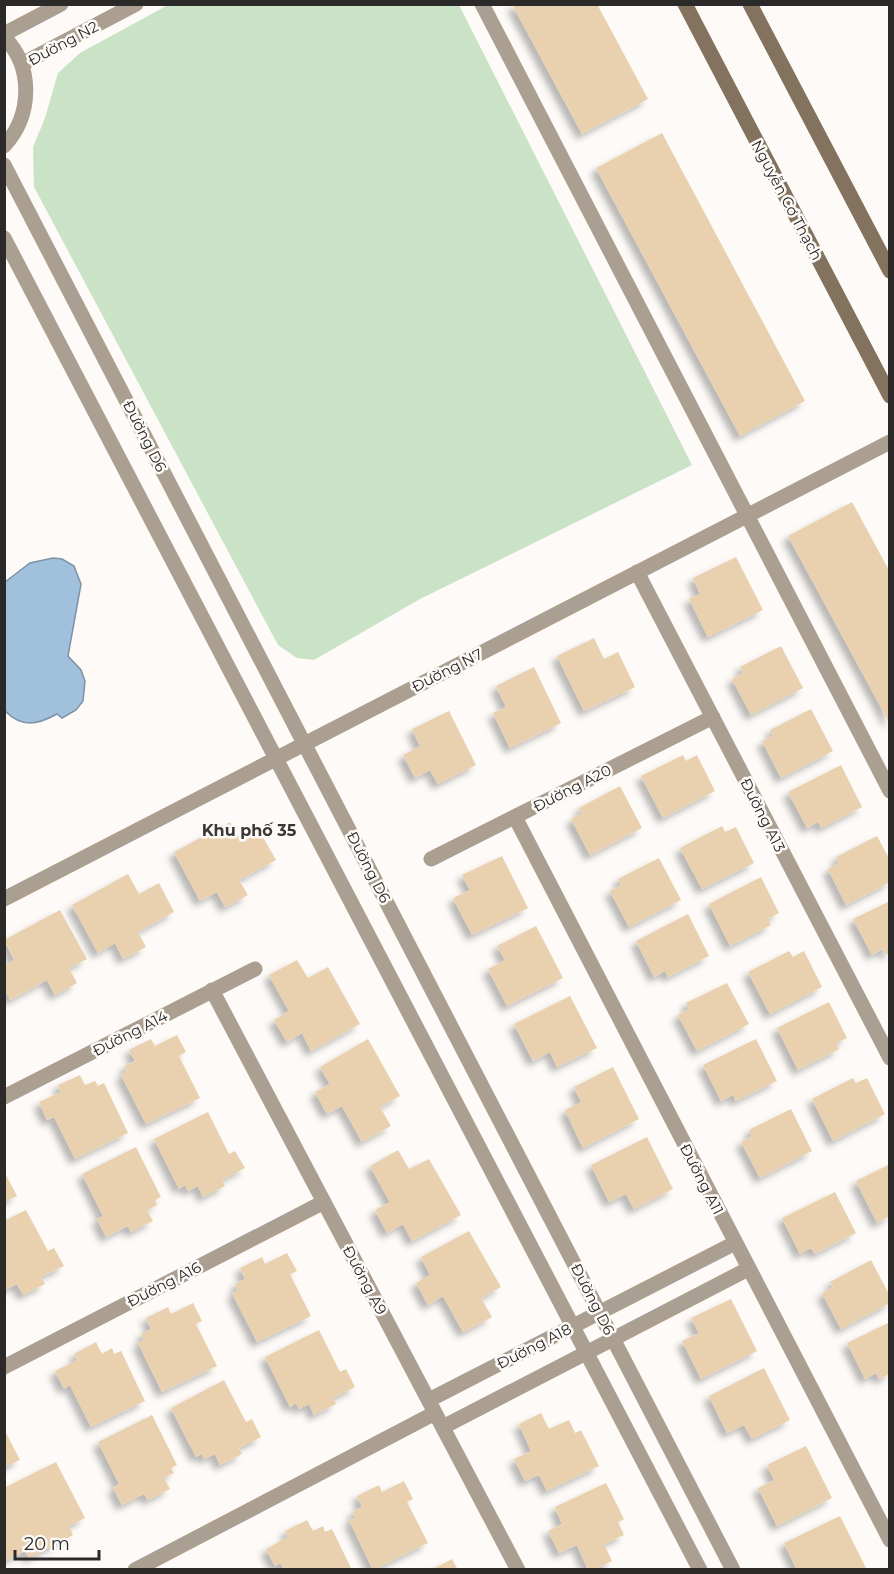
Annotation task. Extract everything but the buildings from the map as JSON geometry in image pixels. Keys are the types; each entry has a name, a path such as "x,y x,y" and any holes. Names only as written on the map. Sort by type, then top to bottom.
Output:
{"main road":[{"name":"Nguyễn Cơ Thạch","path":"685,4 890,396"},
{"path":"750,4 890,272"}],"street":[{"path":"4,146 17,128 25,104 25,78 22,64 4,36 61,4"},
{"name":"Đường N2","path":"22,64 136,4"},
{"path":"482,4 890,790"},
{"name":"Đường D6","path":"4,165 733,1569"},
{"name":"Đường D6","path":"4,238 700,1569"},
{"name":"Đường N7","path":"4,899 890,442"},
{"name":"Đường A13","path":"637,572 890,1058"},
{"name":"Đường A20","path":"431,859 713,717"},
{"name":"Đường A11","path":"515,817 890,1540"},
{"name":"Đường A14","path":"4,1097 255,969"},
{"name":"Đường A9","path":"212,990 518,1569"},
{"name":"Đường A16","path":"4,1366 324,1202"},
{"name":"Đường A18","path":"135,1569 573,1326 735,1243"},
{"name":"Đường A18","path":"443,1428 748,1269"}],"green space":[{"path":"168,5 459,5 692,465 420,599 314,660 297,658 278,645 34,187 33,147 45,118 58,73 80,53"}],"water":[{"path":"53,558 62,559 74,566 81,584 68,656 81,670 85,681 83,701 76,710 62,718 57,714 43,721 30,723 17,720 5,711 5,582 30,563"}],"district":[{"name":"Khu phố 35","path":"249,830"}]}
